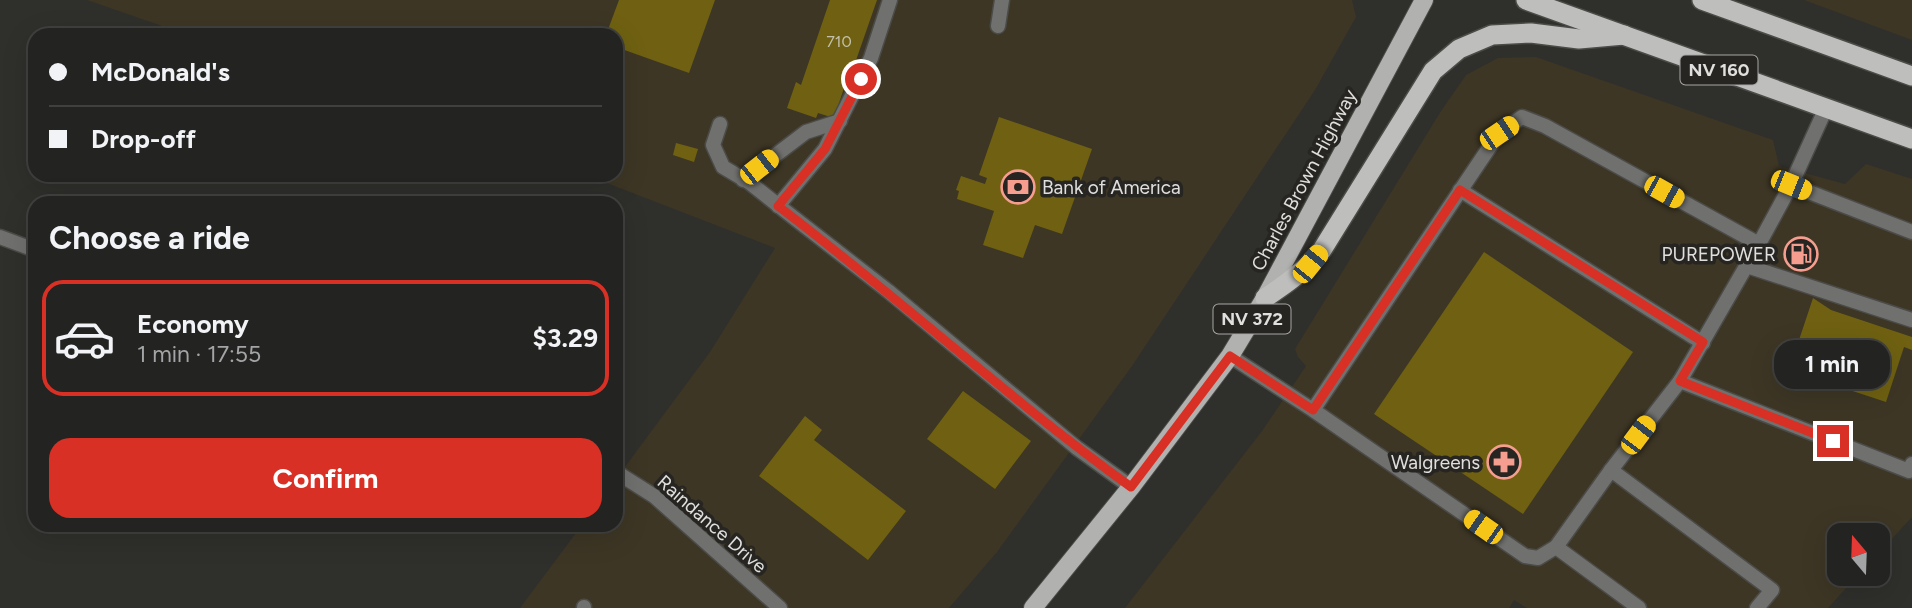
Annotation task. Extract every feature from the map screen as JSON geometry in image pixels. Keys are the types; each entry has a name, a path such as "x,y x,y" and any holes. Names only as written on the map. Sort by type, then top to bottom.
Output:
{"highway":[{"name":"NV 160","path":"1526,0 1912,139"},
{"path":"1709,1 1912,76"},
{"path":"1265,298 1292,280 1322,250 1433,71 1458,49 1492,35 1512,33 1579,39 1625,35"}],"main road":[{"name":"Charles Brown Highway","path":"1033,608 1131,487 1230,356 1265,298 1424,0"}],"street":[{"path":"778,206 825,149 871,58 890,0"},
{"path":"998,26 1002,0"},
{"path":"1230,356 1525,556 1538,558 1556,547 1680,381 1791,185 1826,108"},
{"path":"1313,410 1499,133 1522,117 1545,126 1759,244"},
{"path":"743,180 806,132 840,121"},
{"path":"720,124 713,145 723,167 887,291 1077,448 1131,487"},
{"path":"1791,185 1912,232"},
{"path":"1460,190 1703,342"},
{"path":"0,237 28,247"},
{"path":"1747,266 1912,320"},
{"path":"1680,381 1909,471 1912,464"},
{"path":"1611,470 1772,590 1758,608"},
{"name":"Raindance Drive","path":"623,476 654,496 780,608"},
{"path":"1556,547 1639,608"}],"shaded area":[{"path":"87,0 1352,0 1356,17 1315,90 1132,366 997,552 949,608 520,608 577,532 623,532 623,470 710,352 775,248 604,182 623,182 623,28 168,28"},
{"path":"1804,0 1912,0 1912,40"},
{"path":"1536,57 1773,140 1779,166 1845,184 1866,164 1912,179 1912,517 1890,541 1890,523 1827,523 1827,586 1848,586 1828,608 1527,608 1514,600 1509,608 1125,608 1262,431 1306,366 1295,349 1441,111 1466,75 1498,58"}],"building":[{"path":"619,0 715,0 689,73 623,49 623,28 609,28"},
{"path":"830,0 877,0 834,118 818,113 816,118 787,108 796,82 801,85"},
{"name":"Bank of America","path":"999,117 1092,149 1062,234 1035,225 1023,258 983,245 994,211 957,199 959,191 956,190 961,176 985,184 987,178 979,175"},
{"path":"676,143 698,149 694,162 673,155"},
{"name":"Walgreens","path":"1484,252 1633,352 1523,514 1374,414"},
{"path":"1813,298 1831,310 1912,337 1912,350 1904,347 1886,402 1789,370"},
{"path":"963,391 1031,441 995,489 927,439"},
{"path":"805,416 822,430 814,440 906,511 868,560 759,476"}],"place":[{"name":"Bank of America","path":"1018,187"},
{"name":"PUREPOWER","path":"1801,254"},
{"name":"Walgreens","path":"1504,462"}],"route":[{"path":"861,79 825,149 778,206 887,291 1077,448 1131,487 1230,356 1313,410 1460,190 1703,342 1680,381 1833,441"}]}
